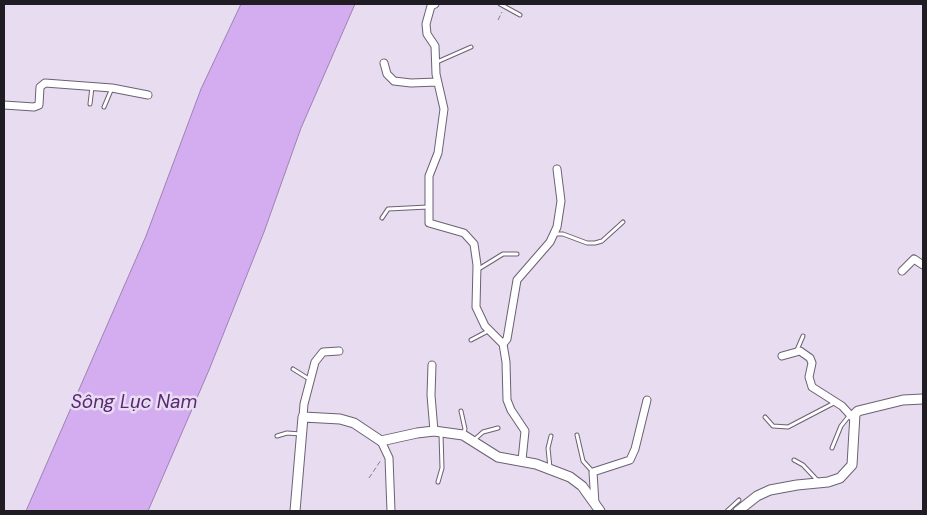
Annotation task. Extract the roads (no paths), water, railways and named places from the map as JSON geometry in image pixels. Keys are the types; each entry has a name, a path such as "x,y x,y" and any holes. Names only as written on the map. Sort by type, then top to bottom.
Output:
{"street":[{"path":"435,4 431,6 426,24 427,34 435,46 437,82 444,109 438,153 428,176 430,225 464,233 470,237 476,253 476,307 481,320 489,331 503,344"},
{"path":"384,63 387,74 394,81 411,84 437,82"},
{"path":"4,105 34,107 39,105 40,87 45,83 112,88 148,95"},
{"path":"522,460 525,431 511,410 507,400 506,362 503,344 508,333 517,280 553,234 559,217 561,201 557,169"},
{"path":"902,271 914,259 923,265"},
{"path":"738,511 757,496 770,490 820,483 840,478 852,465 855,449 852,416 836,402 812,387 809,377 812,360 803,352 797,350 782,356"},
{"path":"295,511 301,434 310,379 320,354 339,351"},
{"path":"432,365 431,395 437,432"},
{"path":"852,416 858,411 904,400 923,399"},
{"path":"598,508 593,472 630,460 635,449 647,400"},
{"path":"303,417 340,419 354,423 381,441 387,454 390,471 391,511"},
{"path":"381,441 418,432 463,435 498,457 522,460 550,468 576,481 598,508"}],"lane":[{"path":"500,4 504,8 520,15"},
{"path":"436,62 471,46"},
{"path":"90,104 92,86"},
{"path":"104,107 112,88"},
{"path":"382,218 388,209 428,207"},
{"path":"553,234 563,234 587,243 595,243 602,241 623,222"},
{"path":"477,270 503,254 517,254"},
{"path":"471,340 489,331"},
{"path":"797,350 803,336"},
{"path":"294,369 310,379"},
{"path":"765,417 774,426 788,427 836,402"},
{"path":"461,411 465,429 463,435"},
{"path":"832,448 841,426 852,416"},
{"path":"474,441 483,432 498,428"},
{"path":"437,432 442,468 438,482"},
{"path":"277,436 287,433 301,434"},
{"path":"577,435 583,461 593,472"},
{"path":"550,468 548,448 551,436"},
{"path":"794,460 803,465 820,483"},
{"path":"727,511 739,500"}],"water":[{"name":"Sông Lục Nam","path":"241,4 355,4 301,128 264,232 209,370 148,511 26,511 146,236 201,89"}]}
